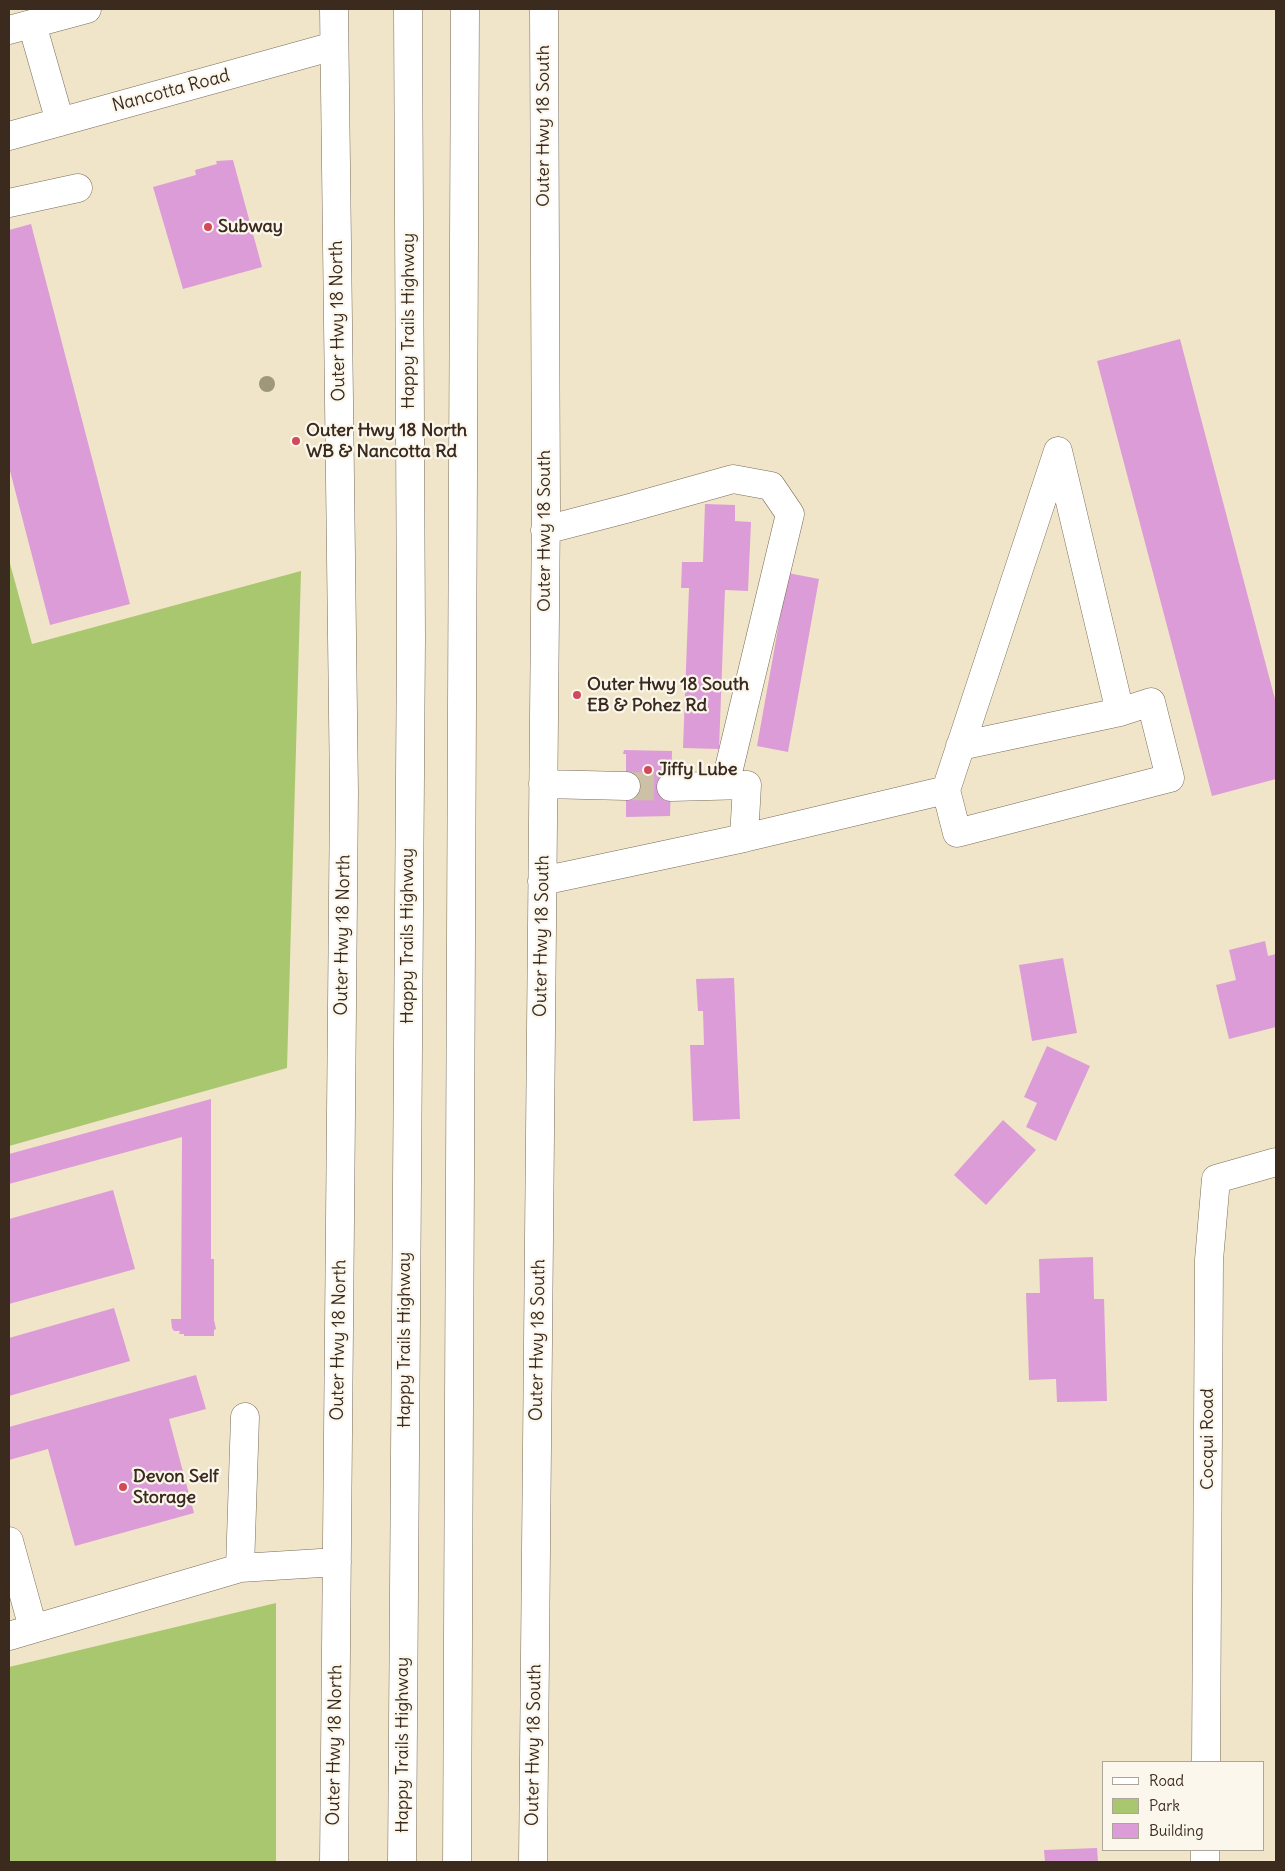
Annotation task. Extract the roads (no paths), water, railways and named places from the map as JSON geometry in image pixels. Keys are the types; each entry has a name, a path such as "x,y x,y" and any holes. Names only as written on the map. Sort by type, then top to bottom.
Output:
{"street":[{"path":"60,122 20,27 87,9"},
{"name":"Outer Hwy 18 North","path":"334,9 344,792 334,1862"},
{"name":"Happy Trails Highway","path":"402,1862 411,649 408,9"},
{"path":"457,1862 466,9"},
{"name":"Outer Hwy 18 South","path":"533,1862 545,530 544,9"},
{"name":"Nancotta Road","path":"9,136 334,46"},
{"path":"9,203 78,188"},
{"path":"960,746 1120,712 1151,702 1170,778 957,832 946,790 960,746 1058,451 1120,712"},
{"path":"545,530 733,479 771,486 790,514 725,785"},
{"path":"543,784 626,786"},
{"path":"671,787 747,785 744,838"},
{"path":"542,881 744,838 946,790"},
{"name":"Cocqui Road","path":"1206,1761 1209,1260 1216,1179 1276,1162"},
{"path":"240,1568 245,1417"},
{"path":"9,1541 21,1632 240,1568 337,1562"}],"tunnel":[{"path":"626,786 671,787"}],"place":[{"name":"Subway","path":"208,227"},
{"name":"Outer Hwy 18 North WB & Nancotta Rd","path":"296,441"},
{"name":"Outer Hwy 18 South EB & Pohez Rd","path":"577,695"},
{"name":"Jiffy Lube","path":"648,770"},
{"name":"Devon Self Storage","path":"123,1487"}]}
